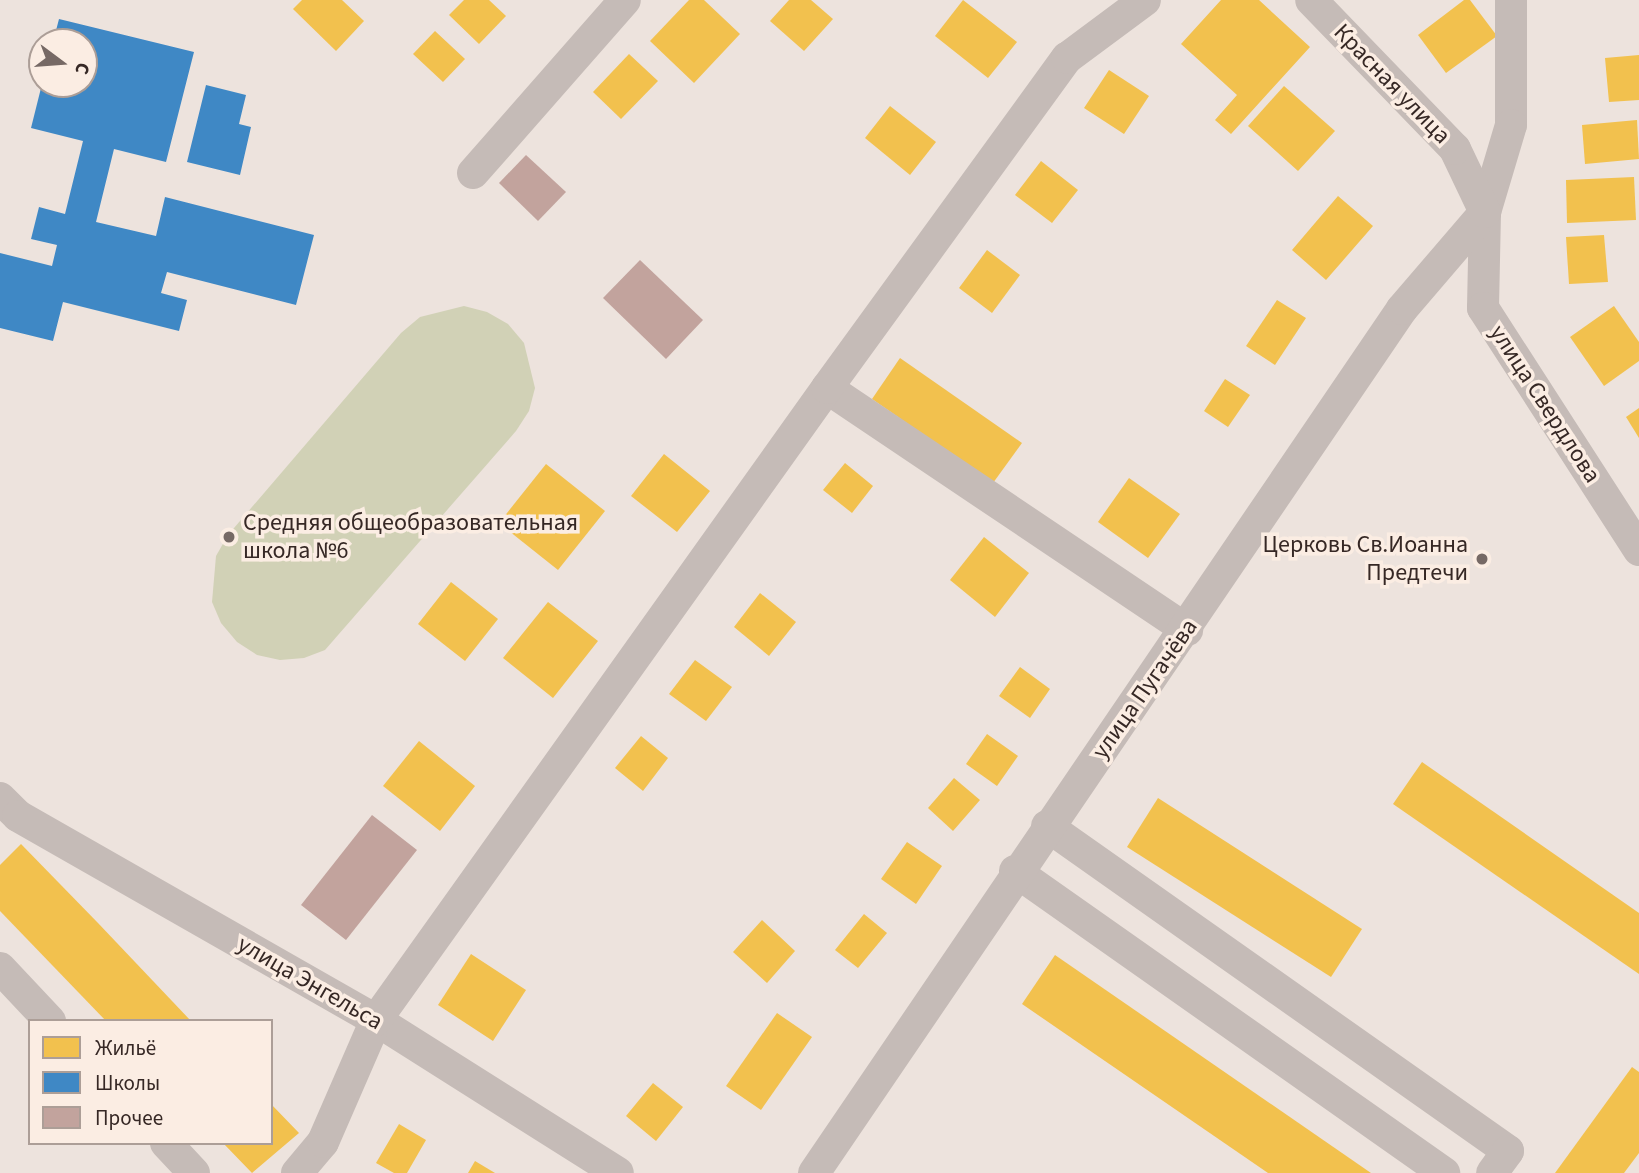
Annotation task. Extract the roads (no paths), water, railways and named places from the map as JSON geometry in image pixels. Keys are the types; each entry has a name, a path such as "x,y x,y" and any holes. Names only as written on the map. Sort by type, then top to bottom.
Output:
{"street":[{"path":"473,173 625,0"},
{"path":"298,1173 323,1142 376,1020 827,388 1067,58 1145,0"},
{"name":"Красная улица","path":"1311,0 1455,149 1485,212"},
{"name":"улица Свердлова","path":"1511,0 1511,125 1485,212 1483,308 1639,550"},
{"name":"улица Пугачёва","path":"814,1173 1015,871 1186,630 1402,309 1485,212"},
{"path":"827,388 1186,630"},
{"name":"улица Энгельса","path":"3,808 376,1020 618,1173"},
{"path":"1047,826 1508,1151 1492,1173"},
{"path":"1015,871 1444,1173"},
{"path":"0,968 48,1019"},
{"path":"168,1145 194,1173"}],"place":[{"name":"Средняя общеобразовательная школа №6","path":"229,537"},
{"name":"Церковь Св.Иоанна Предтечи","path":"1482,559"}]}
